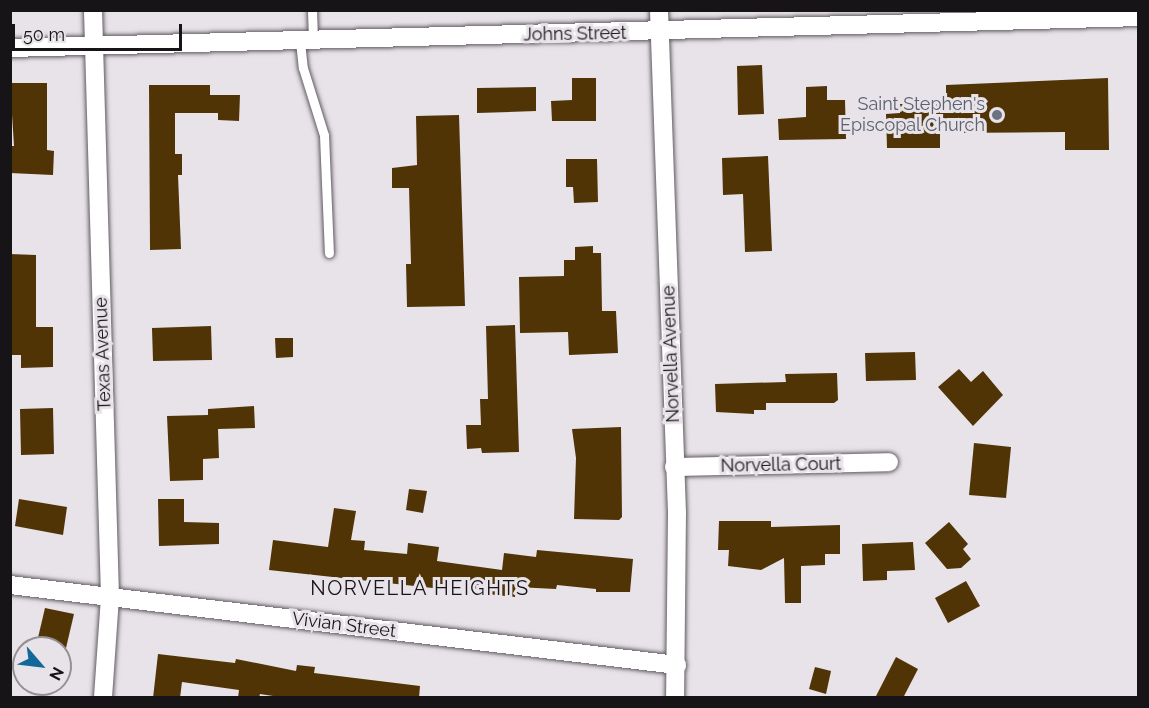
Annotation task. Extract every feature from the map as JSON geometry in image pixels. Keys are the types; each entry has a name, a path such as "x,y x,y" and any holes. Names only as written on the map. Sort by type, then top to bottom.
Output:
{"street":[{"name":"Texas Avenue","path":"93,10 110,597 103,698"},
{"name":"Norvella Avenue","path":"659,10 674,467 677,665 675,698"},
{"name":"Johns Street","path":"10,48 660,31 1019,15 1138,17"},
{"name":"Norvella Court","path":"674,467 889,462"},
{"name":"Vivian Street","path":"10,585 677,665"}],"lane":[{"path":"312,10 303,68 324,135 329,253"}],"building":[{"path":"762,65 764,114 738,115 737,66"},
{"path":"572,78 596,78 596,121 552,121 551,101 572,100"},
{"name":"Saint Stephen's Episcopal Church","path":"1108,78 1109,150 1065,150 1065,132 940,133 940,148 887,148 886,114 900,113 900,104 946,104 946,85"},
{"path":"10,83 47,83 47,150 54,151 53,175 10,173 10,146 14,146"},
{"path":"149,85 210,85 210,95 240,95 239,121 218,120 218,113 175,113 175,154 182,154 182,175 178,175 181,249 150,250"},
{"path":"827,86 827,100 845,100 846,139 779,140 778,119 806,117 806,87"},
{"path":"536,87 536,111 477,113 477,88"},
{"path":"459,115 465,306 407,307 406,264 411,264 409,188 392,188 392,168 417,165 416,116"},
{"path":"768,156 772,251 745,252 743,194 723,195 722,158"},
{"path":"566,159 597,159 598,202 574,203 573,187 566,187"},
{"path":"593,246 593,253 601,253 602,311 616,311 618,353 569,355 568,332 520,333 519,277 564,276 564,260 575,260 575,247"},
{"path":"10,254 36,255 36,327 53,327 53,367 21,368 21,355 11,355"},
{"path":"515,325 519,452 482,453 481,448 467,449 466,425 481,425 480,399 488,399 486,326"},
{"path":"211,326 212,360 153,361 152,328"},
{"path":"275,338 293,338 293,357 276,358"},
{"path":"915,352 916,380 866,381 865,353"},
{"path":"959,369 971,382 983,371 1003,395 973,426 938,387"},
{"path":"837,373 838,400 834,403 766,403 766,410 754,410 754,414 716,412 715,384 786,382 785,374"},
{"path":"254,406 255,428 218,429 219,458 203,459 203,480 170,481 167,416 208,415 208,409"},
{"path":"53,408 54,454 21,455 20,409"},
{"path":"621,427 622,517 619,520 574,519 576,458 572,429"},
{"path":"974,443 1011,447 1006,498 969,495"},
{"path":"409,489 427,491 423,513 406,510"},
{"path":"19,499 67,507 63,535 15,526"},
{"path":"158,499 184,499 184,522 219,523 219,544 159,546"},
{"path":"334,508 356,511 351,540 365,541 364,550 407,554 408,543 439,547 437,561 502,570 504,553 536,557 537,550 633,559 630,592 596,592 596,589 557,585 556,589 516,587 515,597 269,570 273,540 328,547"},
{"path":"719,521 771,521 771,527 840,525 840,554 825,554 825,565 801,566 801,603 785,603 784,558 761,570 728,566 729,550 718,550"},
{"path":"949,522 968,544 963,549 971,559 961,568 947,569 925,543"},
{"path":"913,542 915,570 887,571 887,580 863,581 862,544"},
{"path":"966,581 980,606 948,623 935,598"},
{"path":"45,608 74,614 69,636 38,636"},
{"path":"158,654 235,663 236,659 296,671 297,665 315,667 314,673 420,686 419,698 286,698 260,694 259,698 238,698 239,690 182,682 180,698 153,698"},
{"path":"896,657 918,669 903,698 875,698"},
{"path":"815,667 831,671 826,694 809,689"}],"place":[{"name":"Saint Stephen's Episcopal Church","path":"997,115"}],"district":[{"name":"NORVELLA HEIGHTS","path":"420,588"}]}
